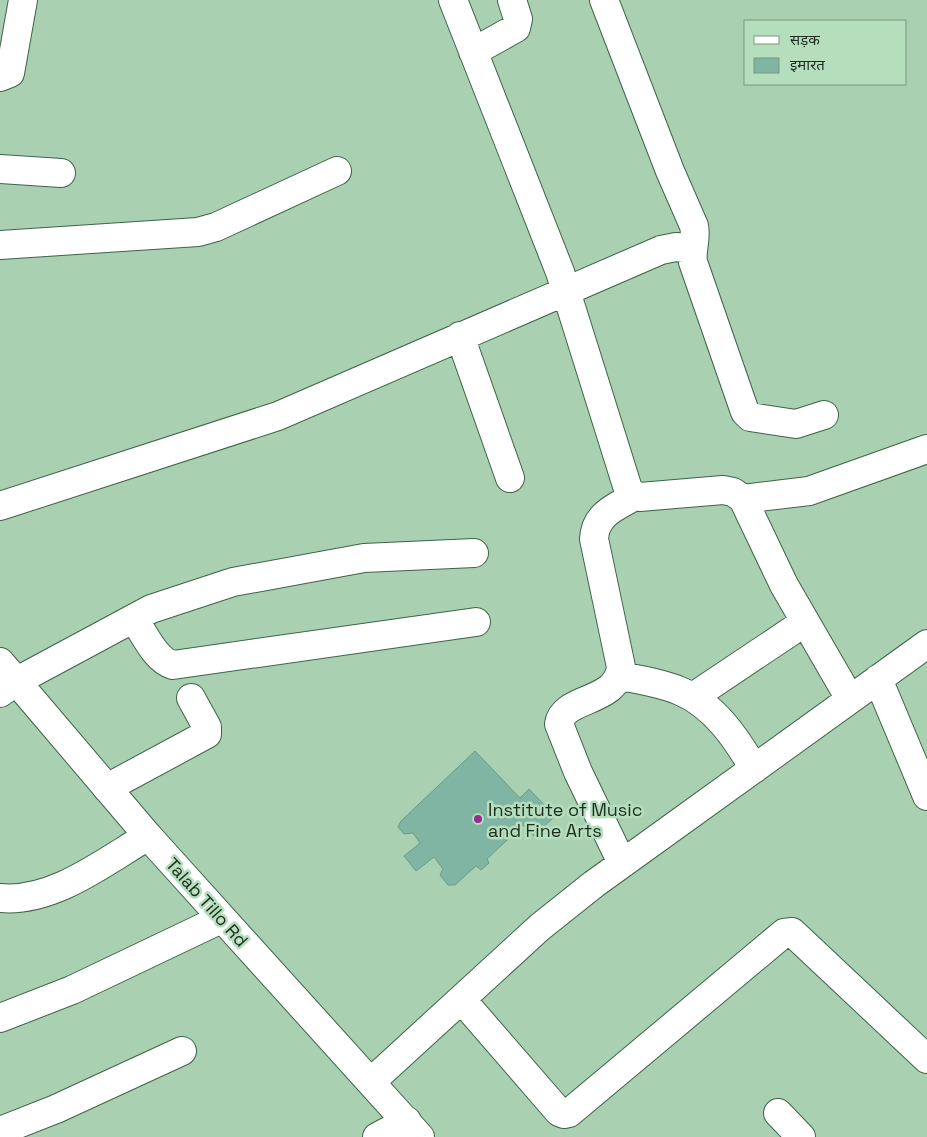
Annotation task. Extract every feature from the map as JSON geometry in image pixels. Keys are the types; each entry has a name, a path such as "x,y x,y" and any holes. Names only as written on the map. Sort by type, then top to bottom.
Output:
{"street":[{"path":"0,77 10,73 23,0"},
{"path":"454,0 566,292 628,489 635,496"},
{"path":"473,52 516,28 518,19 512,0"},
{"path":"604,0 670,171 694,226 696,234 693,262 748,415 796,424 824,415"},
{"path":"0,169 61,174"},
{"path":"0,245 198,232 216,227 337,171"},
{"path":"0,506 278,416 661,250 676,247 693,248"},
{"path":"460,336 510,478"},
{"path":"743,499 809,491 927,449"},
{"path":"622,863 578,772 559,724 560,718 567,711 610,689 620,676 621,667 594,539 595,528 605,514 635,496 723,490 733,492 743,499 784,585 850,699"},
{"path":"6,679 134,619 151,609 185,596 265,575 364,558 474,553"},
{"path":"134,619 166,663 173,664 476,622"},
{"path":"693,698 805,622"},
{"path":"372,1081 540,927 622,863 927,644"},
{"path":"620,676 664,685 693,698 728,730 754,769"},
{"name":"Talab Tillo Rd","path":"6,679 107,788 222,919 414,1129"},
{"path":"878,680 927,796"},
{"path":"107,788 206,734 207,727 191,698"},
{"path":"0,898 31,896 53,889 79,878 148,836"},
{"path":"0,1018 72,990 222,919"},
{"path":"462,1000 559,1112 569,1114 784,933 792,932 927,1059"},
{"path":"0,1131 56,1109 182,1051"},
{"path":"778,1113 802,1137"},
{"path":"377,1137 414,1129"}],"building":[{"name":"Institute of Music and Fine Arts","path":"475,751 520,798 529,789 555,816 534,836 523,825 487,859 489,863 481,870 476,866 455,885 448,885 440,875 443,869 434,857 416,871 404,856 420,843 413,833 404,834 398,827 401,821"}],"place":[{"name":"Institute of Music and Fine Arts","path":"478,819"}]}
